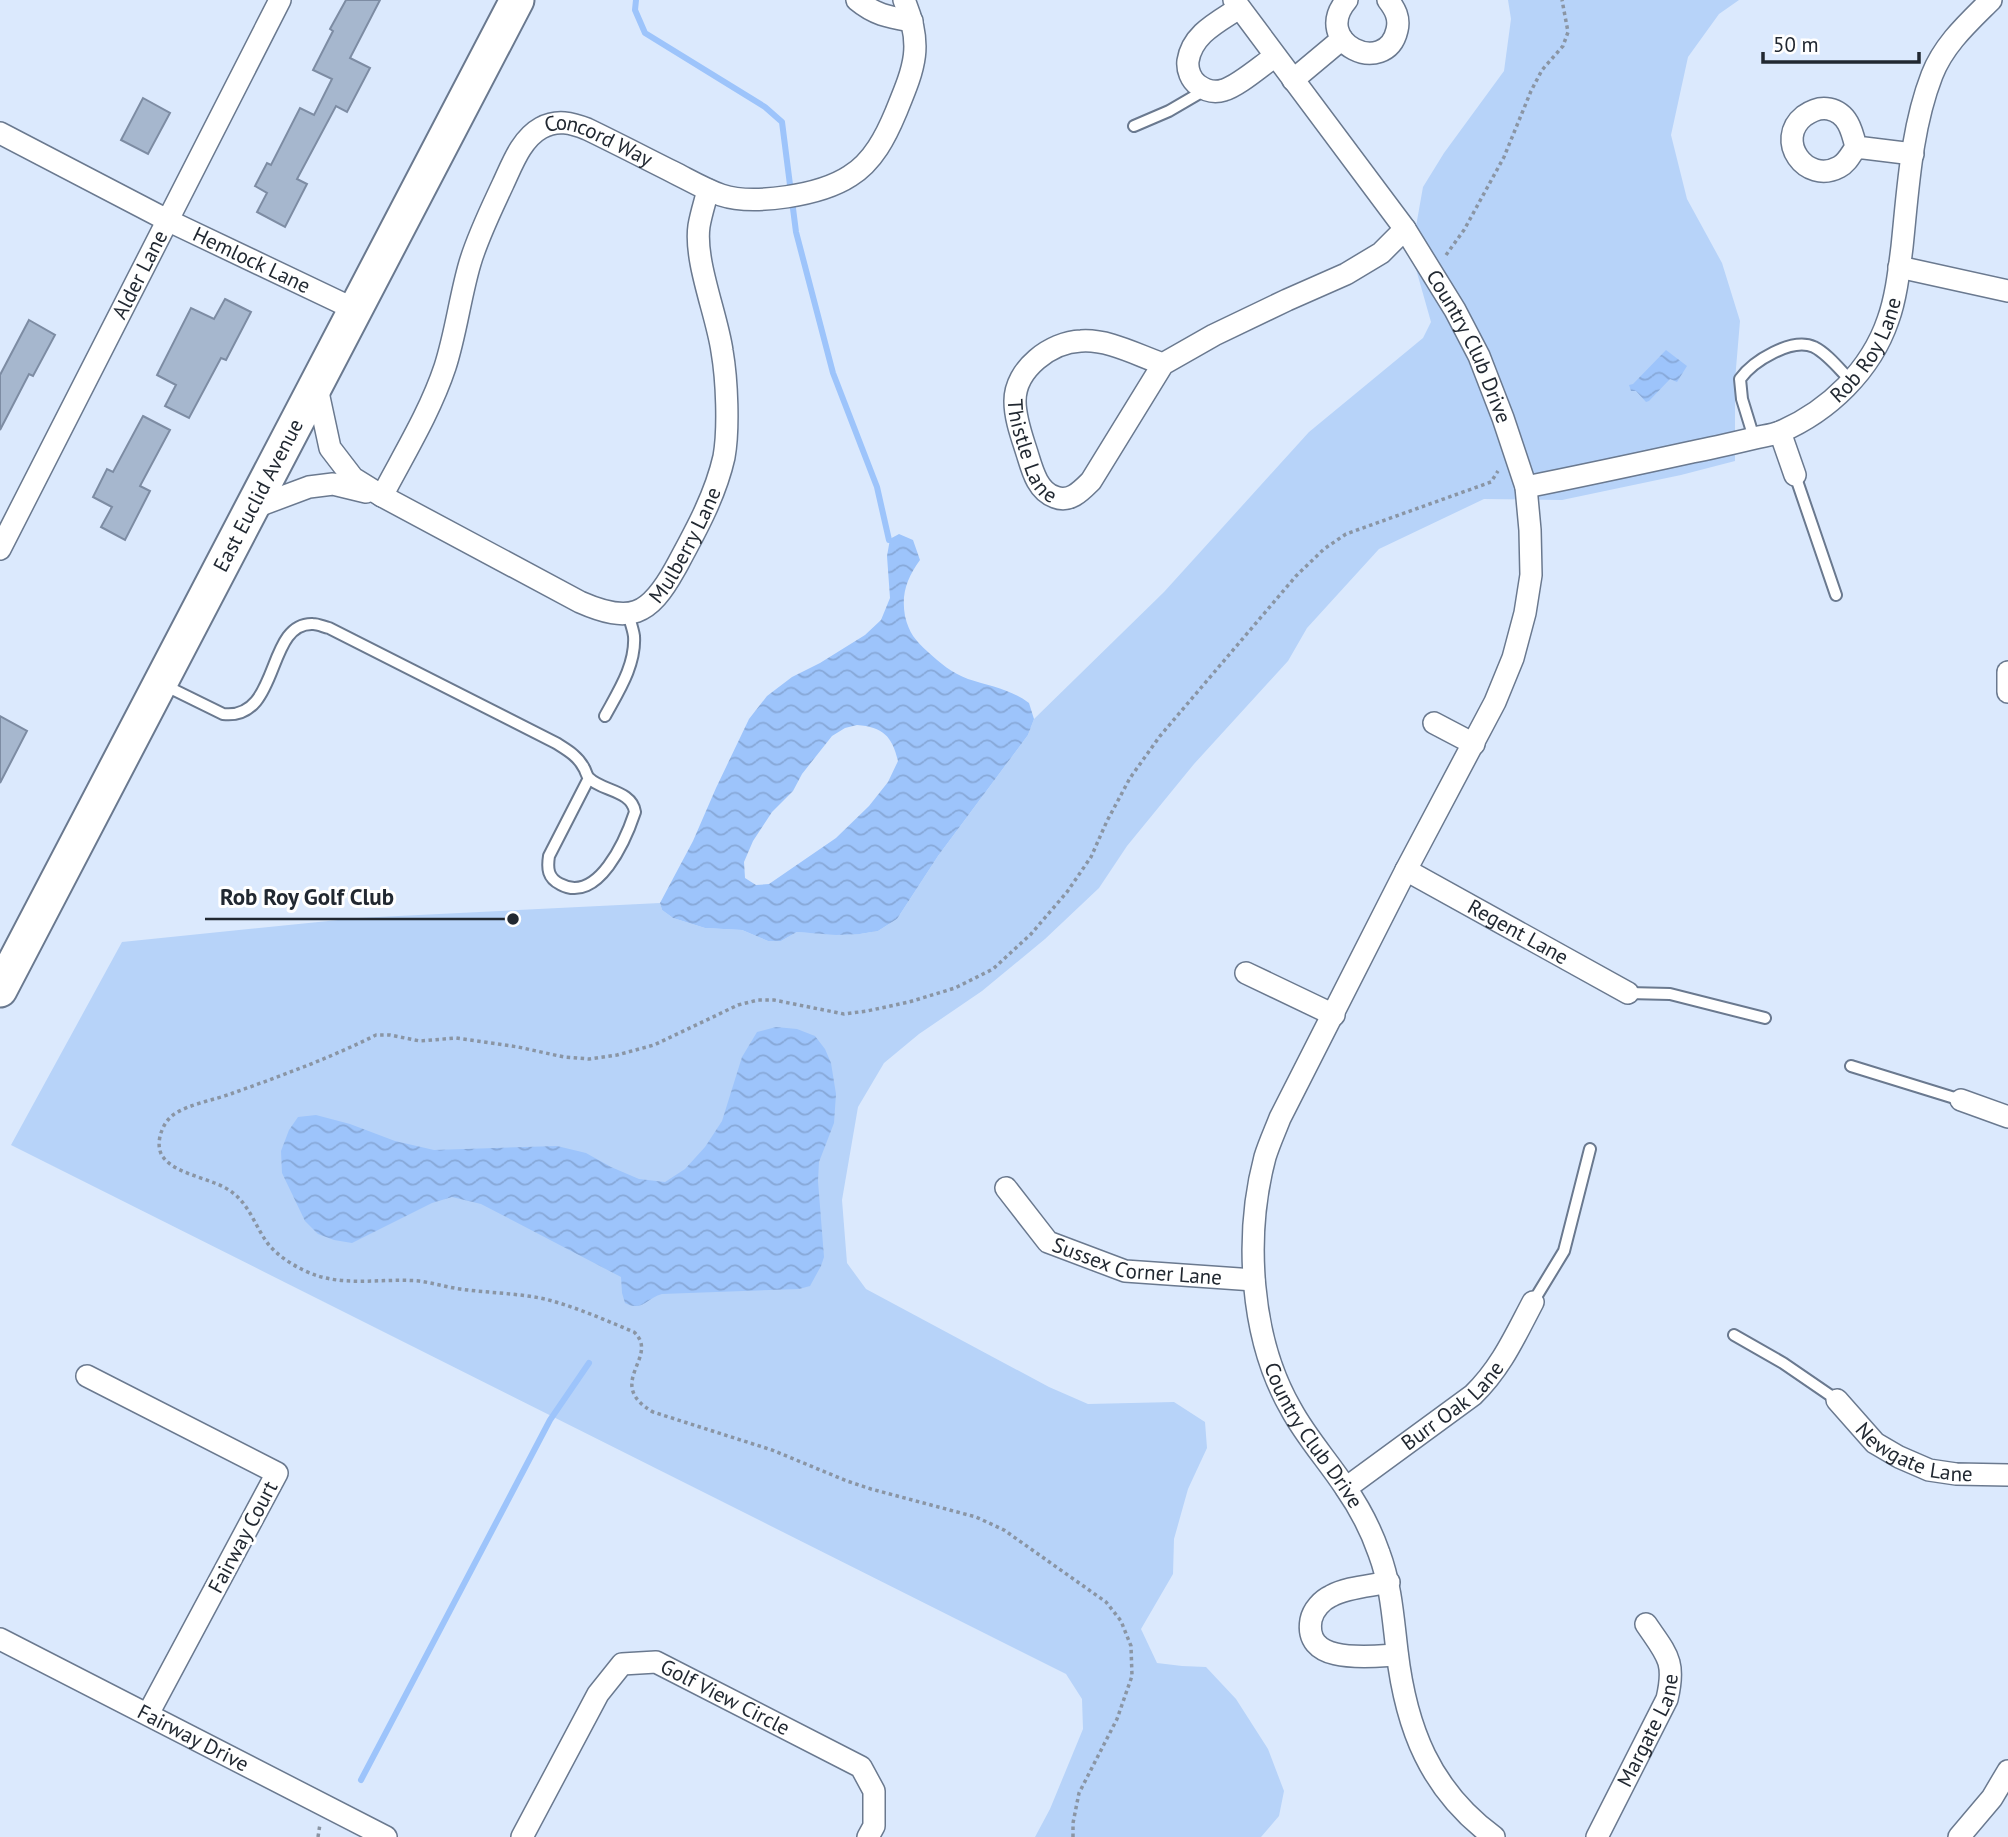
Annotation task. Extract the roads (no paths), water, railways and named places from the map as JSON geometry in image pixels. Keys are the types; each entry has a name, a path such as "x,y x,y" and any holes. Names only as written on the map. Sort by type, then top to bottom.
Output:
{"main road":[{"name":"East Euclid Avenue","path":"0,990 517,0"}],"street":[{"name":"Alder Lane","path":"0,549 280,0"},
{"path":"856,0 869,10 886,17 912,21"},
{"name":"Concord Way","path":"382,496 419,427 445,366 470,261 484,226 514,159 535,132 557,122 571,123 708,190 742,200 777,198 835,184 852,176 874,153 887,133 910,78 916,56 915,36 904,0"},
{"path":"1347,0 1338,13 1338,31 1342,39 1356,51 1365,54 1383,49 1395,35 1398,26 1394,8 1388,0"},
{"name":"Rob Roy Lane","path":"1526,487 1780,432 1816,412 1841,393 1861,371 1889,318 1899,267 1913,155 1924,100 1933,73 1945,50 1991,0"},
{"path":"1237,4 1195,41 1189,52 1187,66 1191,77 1205,90 1226,90 1274,57"},
{"name":"Country Club Drive","path":"1237,4 1405,229 1455,310 1479,356 1526,487 1531,575 1525,613 1513,658 1474,744 1406,870 1280,1118 1265,1156 1255,1224 1254,1280 1262,1334 1272,1370 1290,1409 1346,1488 1379,1551 1389,1582 1397,1655 1405,1702 1414,1733 1425,1757 1480,1833"},
{"path":"1293,80 1342,39"},
{"name":"Hemlock Lane","path":"0,134 167,220 354,309"},
{"path":"1856,147 1913,155"},
{"name":"Mulberry Lane","path":"316,383 330,448 353,478 580,602 613,614 628,614 641,609 655,600 665,586 713,493 724,456 726,420 722,351 699,250 699,227 708,190"},
{"name":"Thistle Lane","path":"1163,364 1098,341 1078,341 1057,346 1026,371 1015,399 1017,418 1034,475 1047,493 1056,498 1067,498 1079,494 1091,481 1163,364 1226,329 1346,274 1381,253 1405,229"},
{"path":"1899,267 2008,291"},
{"path":"1780,432 1795,475"},
{"name":"Mulberry Lane","path":"250,509 309,487 333,484 382,496"},
{"path":"2008,672 2008,692"},
{"path":"1434,723 1474,744"},
{"name":"Regent Lane","path":"1406,870 1629,993"},
{"path":"1246,973 1334,1015"},
{"path":"1961,1100 2008,1118"},
{"name":"Sussex Corner Lane","path":"1006,1188 1048,1242 1125,1271 1254,1280"},
{"name":"Burr Oak Lane","path":"1346,1488 1474,1395 1491,1378 1506,1355 1533,1302"},
{"name":"Fairway Court","path":"87,1376 277,1473 148,1714"},
{"name":"Newgate Lane","path":"1837,1400 1875,1443 1899,1457 1929,1470 1956,1474 2008,1475"},
{"path":"1389,1582 1331,1596 1317,1607 1311,1619 1311,1632 1324,1650 1339,1656 1397,1655"},
{"name":"Margate Lane","path":"1597,1837 1667,1699 1672,1680 1669,1658 1646,1624"},
{"name":"Fairway Drive","path":"0,1639 386,1837"},
{"name":"Golf View Circle","path":"522,1837 598,1694 622,1664 656,1662 861,1767 874,1791 874,1826 868,1837"},
{"path":"1959,1837 1992,1798 2008,1772"}],"lane":[{"path":"1134,127 1205,90"},
{"path":"1754,438 1742,398 1740,379 1748,368 1767,356 1806,344 1823,353 1851,381"},
{"path":"1795,475 1836,595"},
{"path":"605,716 622,684 633,652 634,636 628,614"},
{"path":"160,683 223,714 244,713 253,706 292,632 302,625 315,624 329,628 572,752 584,766 589,778 629,799 635,806 635,812 609,865 591,885 566,887 551,877 547,869 549,856 589,778"},
{"path":"1629,993 1670,994 1765,1018"},
{"path":"1852,1066 1961,1100"},
{"path":"1533,1302 1564,1251 1590,1149"},
{"path":"1734,1335 1783,1363 1837,1400"}],"water":[{"path":"1666,350 1687,366 1677,382 1670,379 1646,402 1636,391 1631,391 1629,385"},
{"path":"899,534 913,540 920,560 908,580 904,600 905,616 913,636 919,644 957,674 1007,691 1029,703 1034,719 1028,735 938,856 897,919 878,931 836,935 797,932 781,941 768,941 742,930 705,928 673,918 662,910 660,903 693,841 749,719 767,696 792,677 865,635 881,620 890,598 887,556 890,539","holes":["857,725 880,731 893,745 898,761 888,782 869,806 836,838 769,884 756,885 745,878 744,862 753,841 772,812 793,791 802,774 832,736"]},
{"path":"776,1027 797,1029 815,1036 831,1063 836,1094 834,1123 819,1162 824,1257 810,1286 799,1289 662,1294 640,1305 631,1305 625,1303 621,1277 481,1204 452,1197 432,1203 352,1243 318,1234 305,1221 282,1173 281,1151 289,1130 298,1117 316,1115 395,1141 434,1150 557,1146 586,1153 639,1179 665,1182 685,1169 705,1147 722,1121 742,1057 757,1032"}],"waterway":[{"path":"636,0 635,10 645,33 765,107 782,122 796,232 833,373 877,487 889,540"},
{"path":"361,1780 550,1420 589,1363"}],"place":[{"name":"Rob Roy Golf Club","path":"513,919"}]}
